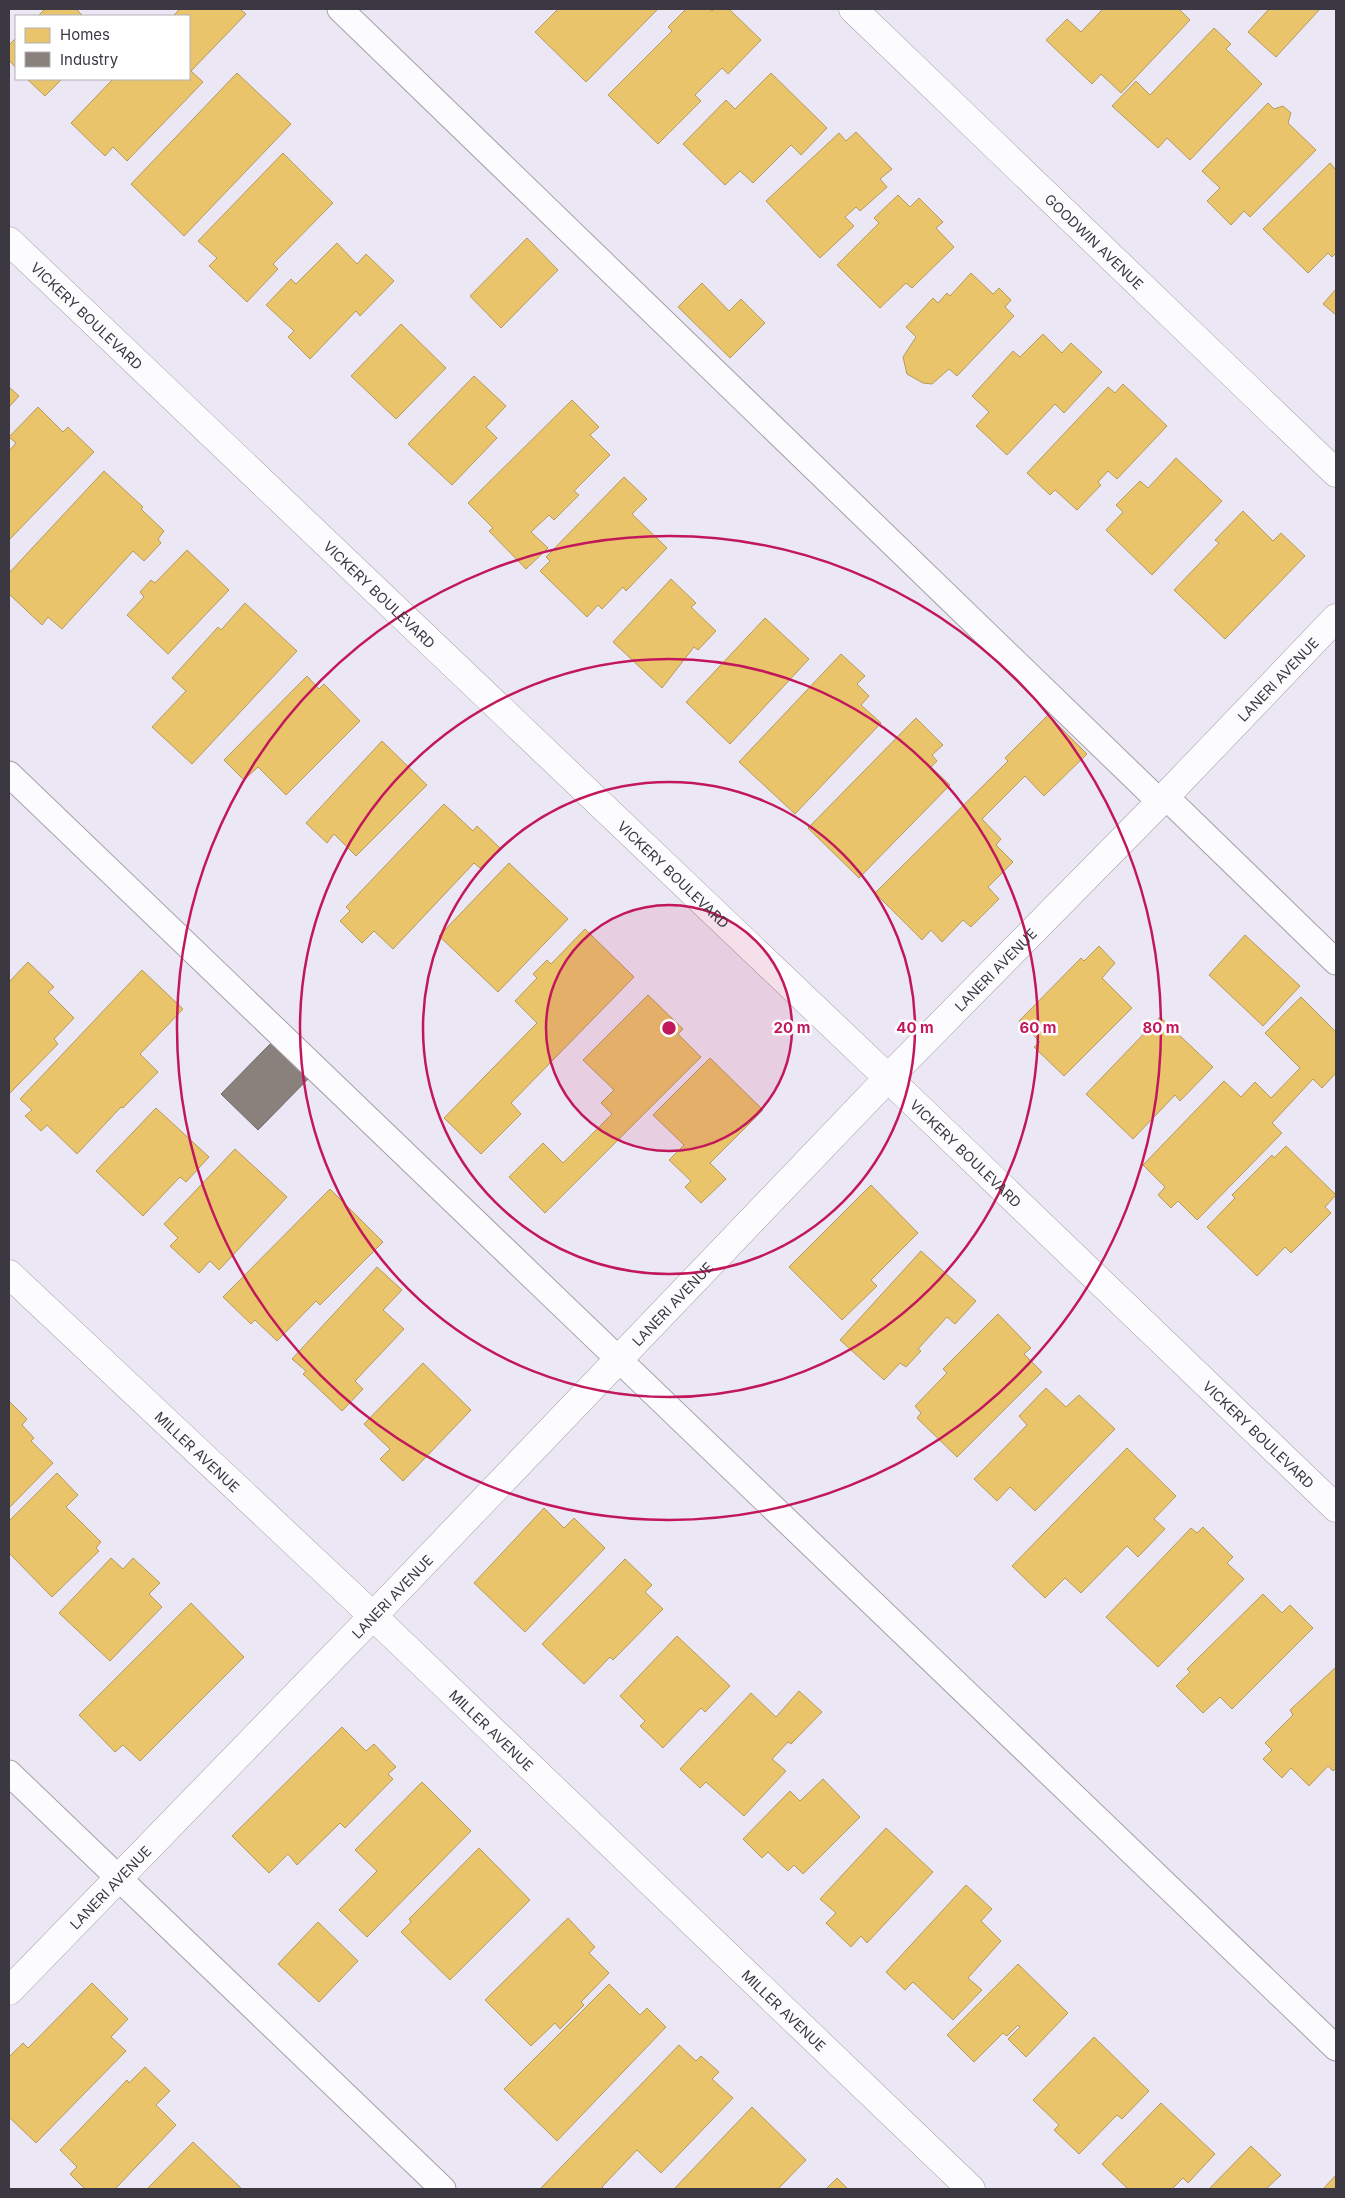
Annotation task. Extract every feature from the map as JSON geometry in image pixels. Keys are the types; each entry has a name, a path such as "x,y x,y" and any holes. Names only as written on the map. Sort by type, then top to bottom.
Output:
{"street":[{"name":"GOODWIN AVENUE","path":"853,9 1336,473"},
{"name":"VICKERY BOULEVARD","path":"9,240 1336,1508"},
{"name":"LANERI AVENUE","path":"9,1991 373,1616 888,1078 1162,799 1336,618"},
{"name":"MILLER AVENUE","path":"9,1274 373,1616 971,2189"}],"lane":[{"path":"340,9 1162,799 1336,962"},
{"path":"9,774 1336,2048"},
{"path":"9,1774 443,2189"}],"building: Homes":[{"path":"45,9 76,9 82,15 39,15"},
{"path":"180,9 240,9 246,14 191,71 203,82 127,161 113,147 105,156 71,123 112,80 190,80 190,15 174,15"},
{"path":"558,9 658,9 586,82 535,32"},
{"path":"686,9 709,9 712,11 714,9 729,9 761,40 728,74 722,68 695,95 701,101 658,144 608,95 672,31 668,27"},
{"path":"1103,9 1179,9 1190,20 1121,93 1101,74 1092,84 1046,40 1067,19 1081,32"},
{"path":"1269,9 1320,9 1276,57 1248,32"},
{"path":"1214,28 1231,44 1226,49 1262,84 1190,160 1167,138 1158,148 1112,106 1136,81 1150,95"},
{"path":"15,39 15,67 9,60 9,45"},
{"path":"237,73 291,124 184,236 131,184"},
{"path":"771,73 827,128 801,155 791,145 753,183 740,171 725,185 683,144 726,100 735,109"},
{"path":"28,80 61,80 45,96"},
{"path":"1268,103 1274,109 1283,106 1291,113 1288,123 1316,150 1250,217 1244,211 1231,225 1207,201 1220,188 1202,171"},
{"path":"856,132 892,169 880,179 887,187 860,211 856,207 845,217 854,226 820,258 766,201 839,133 846,141"},
{"path":"283,153 333,203 273,264 278,269 247,302 209,266 217,258 198,241"},
{"path":"1330,163 1335,169 1336,167 1336,253 1332,257 1328,253 1308,273 1263,229"},
{"path":"898,195 910,207 919,198 943,222 936,228 954,247 912,288 906,283 880,308 837,265 879,223 874,218"},
{"path":"527,238 558,270 501,328 470,296"},
{"path":"337,243 357,264 366,254 394,281 360,316 356,311 310,359 288,337 294,331 266,305 291,279 296,284"},
{"path":"971,273 993,294 999,288 1011,300 1005,307 1014,316 957,376 949,369 932,384 923,383 907,374 903,357 916,337 906,327 933,298 938,303 947,293 950,296"},
{"path":"702,283 729,311 741,299 765,323 730,358 678,307"},
{"path":"1336,289 1336,315 1323,304"},
{"path":"401,324 446,368 396,419 351,376"},
{"path":"1043,334 1062,353 1071,343 1102,372 1064,413 1055,404 1007,455 976,426 989,412 972,396 1013,351 1020,357"},
{"path":"474,376 506,406 486,427 497,438 452,485 408,444"},
{"path":"1123,384 1167,426 1117,479 1108,471 1098,482 1101,485 1077,510 1055,490 1050,495 1027,473 1108,387 1115,393"},
{"path":"9,387 19,396 9,407"},
{"path":"572,400 599,427 590,435 610,455 574,491 579,495 554,520 549,515 531,532 548,548 526,569 489,531 493,528 468,503"},
{"path":"38,407 63,432 68,427 94,452 9,540 9,451 16,443 9,437"},
{"path":"1176,458 1222,501 1152,575 1106,530 1123,512 1116,505 1140,481 1148,488"},
{"path":"104,471 143,507 141,509 164,531 158,539 161,543 144,561 133,551 62,629 48,617 42,625 9,594 9,573"},
{"path":"624,477 647,499 632,514 667,548 626,591 623,587 602,609 598,605 587,617 540,571 550,561 546,557"},
{"path":"1243,511 1273,541 1281,533 1305,556 1225,639 1174,590 1219,543 1215,540"},
{"path":"187,550 229,590 168,654 127,615 144,597 140,592 151,580 155,583"},
{"path":"671,579 696,603 691,607 716,631 698,650 694,647 662,688 613,642"},
{"path":"245,603 297,651 192,764 152,727 186,691 172,678 218,627 221,630"},
{"path":"765,618 809,659 730,744 686,702"},
{"path":"841,654 865,676 857,684 869,696 861,705 881,723 795,814 739,762"},
{"path":"307,676 319,689 324,684 360,721 286,795 258,767 244,780 224,760"},
{"path":"1048,715 1087,754 1044,796 1025,776 982,819 1001,839 996,845 1013,862 988,887 999,899 971,927 963,920 942,942 931,930 922,940 875,893 1008,761 1005,758"},
{"path":"916,718 943,745 932,755 937,761 931,767 950,785 859,878 808,828"},
{"path":"382,741 427,785 356,856 334,834 327,843 306,823"},
{"path":"444,804 473,831 477,826 500,848 480,868 474,863 393,949 374,931 362,943 340,921 350,911 346,907"},
{"path":"509,863 568,919 498,992 439,936"},
{"path":"585,929 634,977 511,1103 521,1114 481,1154 444,1118 537,1023 515,1001 537,978 533,974 547,960 551,964"},
{"path":"1245,935 1300,986 1263,1026 1209,975"},
{"path":"1099,946 1115,963 1102,978 1132,1008 1064,1076 1034,1047 1040,1042 1019,1021 1081,958 1084,961"},
{"path":"28,962 54,987 48,992 74,1018 54,1039 58,1044 9,1094 9,982"},
{"path":"142,970 183,1009 140,1054 158,1072 123,1108 121,1107 77,1154 47,1125 41,1131 25,1116 32,1110 20,1099"},
{"path":"648,995 683,1029 678,1034 701,1057 545,1213 509,1177 543,1143 563,1163 612,1114 601,1103 614,1090 583,1060"},
{"path":"1301,997 1336,1032 1336,1073 1322,1088 1313,1079 1272,1123 1282,1133 1197,1220 1178,1201 1171,1208 1158,1195 1165,1187 1143,1165 1224,1081 1241,1097 1255,1082 1271,1098 1300,1068 1265,1033"},
{"path":"1160,1017 1213,1067 1180,1101 1175,1095 1133,1139 1086,1094"},
{"path":"710,1058 763,1110 710,1163 726,1179 701,1203 685,1187 691,1181 669,1160 684,1145 653,1115"},
{"path":"156,1108 209,1157 186,1182 180,1177 143,1216 96,1171"},
{"path":"1286,1146 1336,1195 1325,1207 1331,1213 1291,1253 1285,1247 1257,1276 1207,1227 1235,1198 1232,1195 1272,1155 1274,1158"},
{"path":"235,1149 287,1197 219,1270 210,1261 199,1273 170,1246 178,1238 164,1224"},
{"path":"871,1185 918,1233 871,1280 877,1286 842,1320 789,1267"},
{"path":"330,1189 383,1242 320,1305 316,1301 277,1341 255,1320 251,1324 223,1297"},
{"path":"921,1251 976,1301 955,1324 947,1317 918,1349 921,1351 906,1367 900,1363 884,1380 840,1340"},
{"path":"377,1267 402,1290 383,1310 404,1329 355,1381 363,1389 342,1411 303,1374 306,1371 292,1359"},
{"path":"998,1314 1031,1348 1024,1354 1042,1372 957,1457 917,1418 921,1413 915,1406 947,1373 943,1369"},
{"path":"423,1363 471,1410 403,1481 380,1459 390,1449 364,1424"},
{"path":"1046,1388 1066,1407 1079,1395 1115,1429 1035,1511 1010,1487 997,1501 974,1479 1027,1425 1019,1416"},
{"path":"9,1401 27,1419 22,1425 34,1438 31,1441 53,1463 9,1508"},
{"path":"1127,1448 1176,1496 1154,1519 1165,1529 1138,1557 1127,1546 1081,1593 1065,1578 1045,1598 1012,1566"},
{"path":"57,1473 78,1495 66,1507 101,1542 96,1548 99,1551 52,1597 9,1553 9,1521"},
{"path":"544,1508 564,1528 574,1518 605,1548 525,1632 474,1583"},
{"path":"1203,1527 1233,1557 1227,1563 1244,1579 1158,1667 1106,1617 1191,1528 1197,1533"},
{"path":"111,1558 123,1569 133,1558 160,1583 149,1594 162,1607 110,1661 59,1613"},
{"path":"625,1559 652,1585 645,1592 663,1609 613,1660 610,1657 584,1684 542,1644"},
{"path":"1263,1594 1282,1613 1290,1605 1313,1628 1232,1709 1220,1697 1203,1713 1176,1686 1190,1672 1187,1669"},
{"path":"191,1603 244,1657 140,1761 123,1745 115,1752 79,1715"},
{"path":"677,1636 730,1686 705,1712 701,1708 663,1748 640,1726 645,1721 620,1696"},
{"path":"1336,1667 1336,1768 1333,1771 1328,1766 1309,1786 1291,1768 1282,1778 1263,1759 1272,1750 1265,1743 1293,1715 1290,1710"},
{"path":"799,1691 822,1712 791,1744 788,1742 772,1759 786,1771 744,1816 706,1782 700,1788 680,1769 751,1693 776,1717"},
{"path":"342,1727 366,1751 374,1744 396,1767 388,1774 393,1779 345,1828 340,1823 297,1865 288,1854 269,1873 232,1836"},
{"path":"823,1779 860,1817 803,1874 794,1865 788,1871 768,1852 762,1858 743,1839 790,1791 800,1801"},
{"path":"422,1782 471,1831 367,1937 339,1910 377,1871 355,1850"},
{"path":"886,1828 933,1872 867,1943 861,1936 851,1947 826,1923 836,1913 820,1899"},
{"path":"479,1848 530,1900 450,1980 401,1932 411,1922 409,1919"},
{"path":"966,1885 992,1909 981,1921 1001,1941 968,1978 982,1990 953,2020 913,1982 905,1990 886,1972"},
{"path":"568,1918 595,1947 589,1953 609,1973 581,2002 584,2005 560,2029 555,2023 531,2046 485,2000"},
{"path":"318,1922 358,1961 319,2002 278,1964"},
{"path":"1018,1964 1068,2013 1026,2057 1008,2039 1020,2027 1018,2025 1007,2036 1003,2033 974,2062 947,2035"},
{"path":"92,1983 128,2019 111,2037 126,2051 36,2143 9,2117 9,2057 23,2043 28,2048"},
{"path":"609,1984 640,2015 647,2008 666,2027 557,2141 504,2089"},
{"path":"1094,2037 1149,2091 1122,2119 1117,2115 1079,2154 1054,2130 1059,2125 1033,2100"},
{"path":"679,2045 696,2061 701,2056 719,2072 712,2079 733,2098 661,2173 637,2150 602,2187 604,2189 540,2189"},
{"path":"145,2067 170,2091 156,2105 176,2125 115,2189 85,2189 70,2174 77,2167 60,2150 127,2080 129,2083"},
{"path":"1161,2103 1215,2154 1188,2183 1183,2178 1172,2189 1128,2189 1102,2164"},
{"path":"752,2107 806,2160 778,2189 674,2189"},
{"path":"193,2142 242,2189 147,2189"},
{"path":"1251,2146 1281,2175 1266,2189 1209,2189"},
{"path":"1336,2175 1336,2189 1323,2189"},
{"path":"837,2178 848,2189 826,2189"}],"building: Industry":[{"path":"272,1042 309,1078 258,1130 221,1094"}]}
